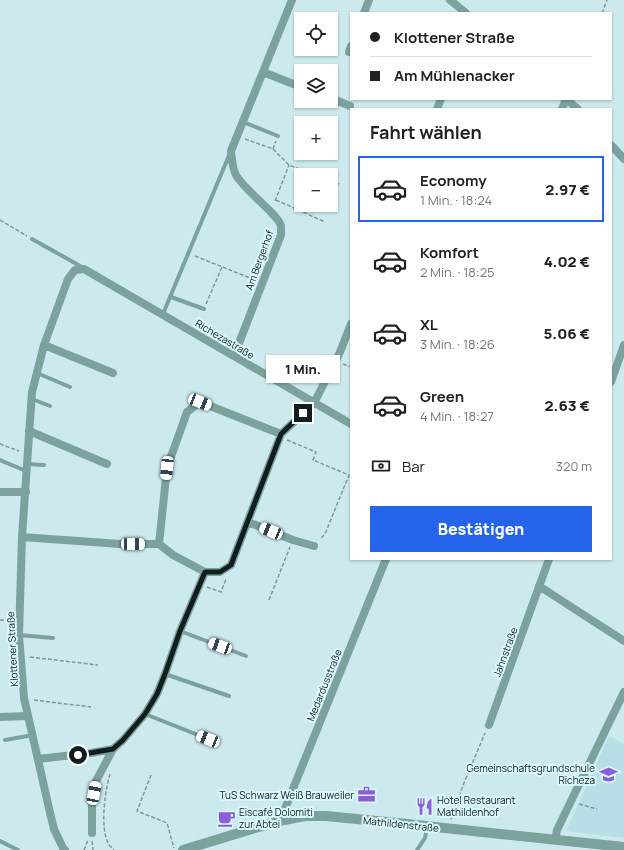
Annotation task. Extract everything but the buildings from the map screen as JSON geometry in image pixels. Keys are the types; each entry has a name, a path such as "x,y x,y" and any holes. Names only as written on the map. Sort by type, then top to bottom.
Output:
{"street":[{"path":"231,151 292,0"},
{"path":"364,12 369,0"},
{"path":"450,0 465,12"},
{"path":"263,72 294,84"},
{"path":"567,100 577,108"},
{"path":"338,101 350,106"},
{"path":"612,146 624,159"},
{"name":"Am Bergerhof","path":"231,151 232,166 237,176 246,188 281,224 281,235 234,356"},
{"name":"Richezastraße","path":"84,269 350,423"},
{"name":"Klottener Straße","path":"58,850 24,698 19,635 22,537 31,398 44,345 68,279 75,270 84,269"},
{"path":"22,537 120,544 160,544 173,556 205,572 220,572 231,565 280,436 314,403 340,352 350,327"},
{"path":"44,345 113,373"},
{"path":"612,379 624,345"},
{"path":"160,544 167,468 187,412 200,402 280,436"},
{"path":"29,431 107,464"},
{"path":"0,492 26,492"},
{"path":"248,522 293,540 314,546"},
{"name":"Medardusstraße","path":"284,820 284,811 386,560"},
{"name":"Jahnstraße","path":"489,725 549,560"},
{"path":"92,833 92,804 96,781 113,749 123,740 145,714 157,694 180,631 205,572"},
{"path":"539,586 624,641"},
{"path":"555,840 557,830 624,692"},
{"path":"0,717 28,716"},
{"path":"38,759 113,749"},
{"name":"Mathildenstraße","path":"182,850 284,820 304,816 326,816 624,847"},
{"name":"Klottener Straße","path":"54,829 65,850"}],"lane":[{"path":"242,122 278,136"},
{"path":"163,314 231,151"},
{"path":"32,239 84,269"},
{"path":"171,297 204,309"},
{"path":"37,373 70,387"},
{"path":"31,398 50,406"},
{"path":"0,460 26,468 44,465"},
{"path":"180,631 246,656"},
{"path":"19,635 53,638"},
{"path":"165,674 229,696"},
{"path":"145,714 208,739"},
{"path":"5,740 33,735"},
{"path":"417,850 424,838 427,826"},
{"path":"0,841 18,850"}],"path":[{"path":"602,12 608,0"},
{"path":"237,136 273,149 289,165 297,168"},
{"path":"268,209 276,200 289,165"},
{"path":"276,200 325,222"},
{"path":"0,220 32,239"},
{"path":"189,253 262,283"},
{"path":"204,309 222,266"},
{"path":"280,436 316,452 313,460 349,475 325,534 314,546"},
{"path":"0,444 27,454"},
{"path":"269,600 293,540"},
{"path":"200,584 221,592 231,565"},
{"path":"0,620 19,622"},
{"path":"21,656 98,665"},
{"path":"24,698 91,707"},
{"path":"447,828 464,783 489,725"},
{"path":"112,770 107,783 104,811 105,832 108,842 114,850"},
{"path":"151,775 137,811 167,823 174,850"},
{"path":"571,801 596,809"},
{"path":"84,850 92,833"}],"shaded area":[{"name":"Gemeinschaftsgrundschule Richeza","path":"609,736 624,744 624,838 566,831"}],"place":[{"name":"Gemeinschaftsgrundschule Richeza","path":"608,774"},
{"name":"TuS Schwarz Weiß Brauweiler","path":"367,795"},
{"name":"Hotel Restaurant Mathildenhof","path":"424,806"},
{"name":"Eiscafé Dolomiti zur Abtei","path":"226,818"}],"route":[{"path":"78,755 113,749 123,740 145,714 157,694 180,631 205,572 220,572 231,565 281,434 303,413"}]}
